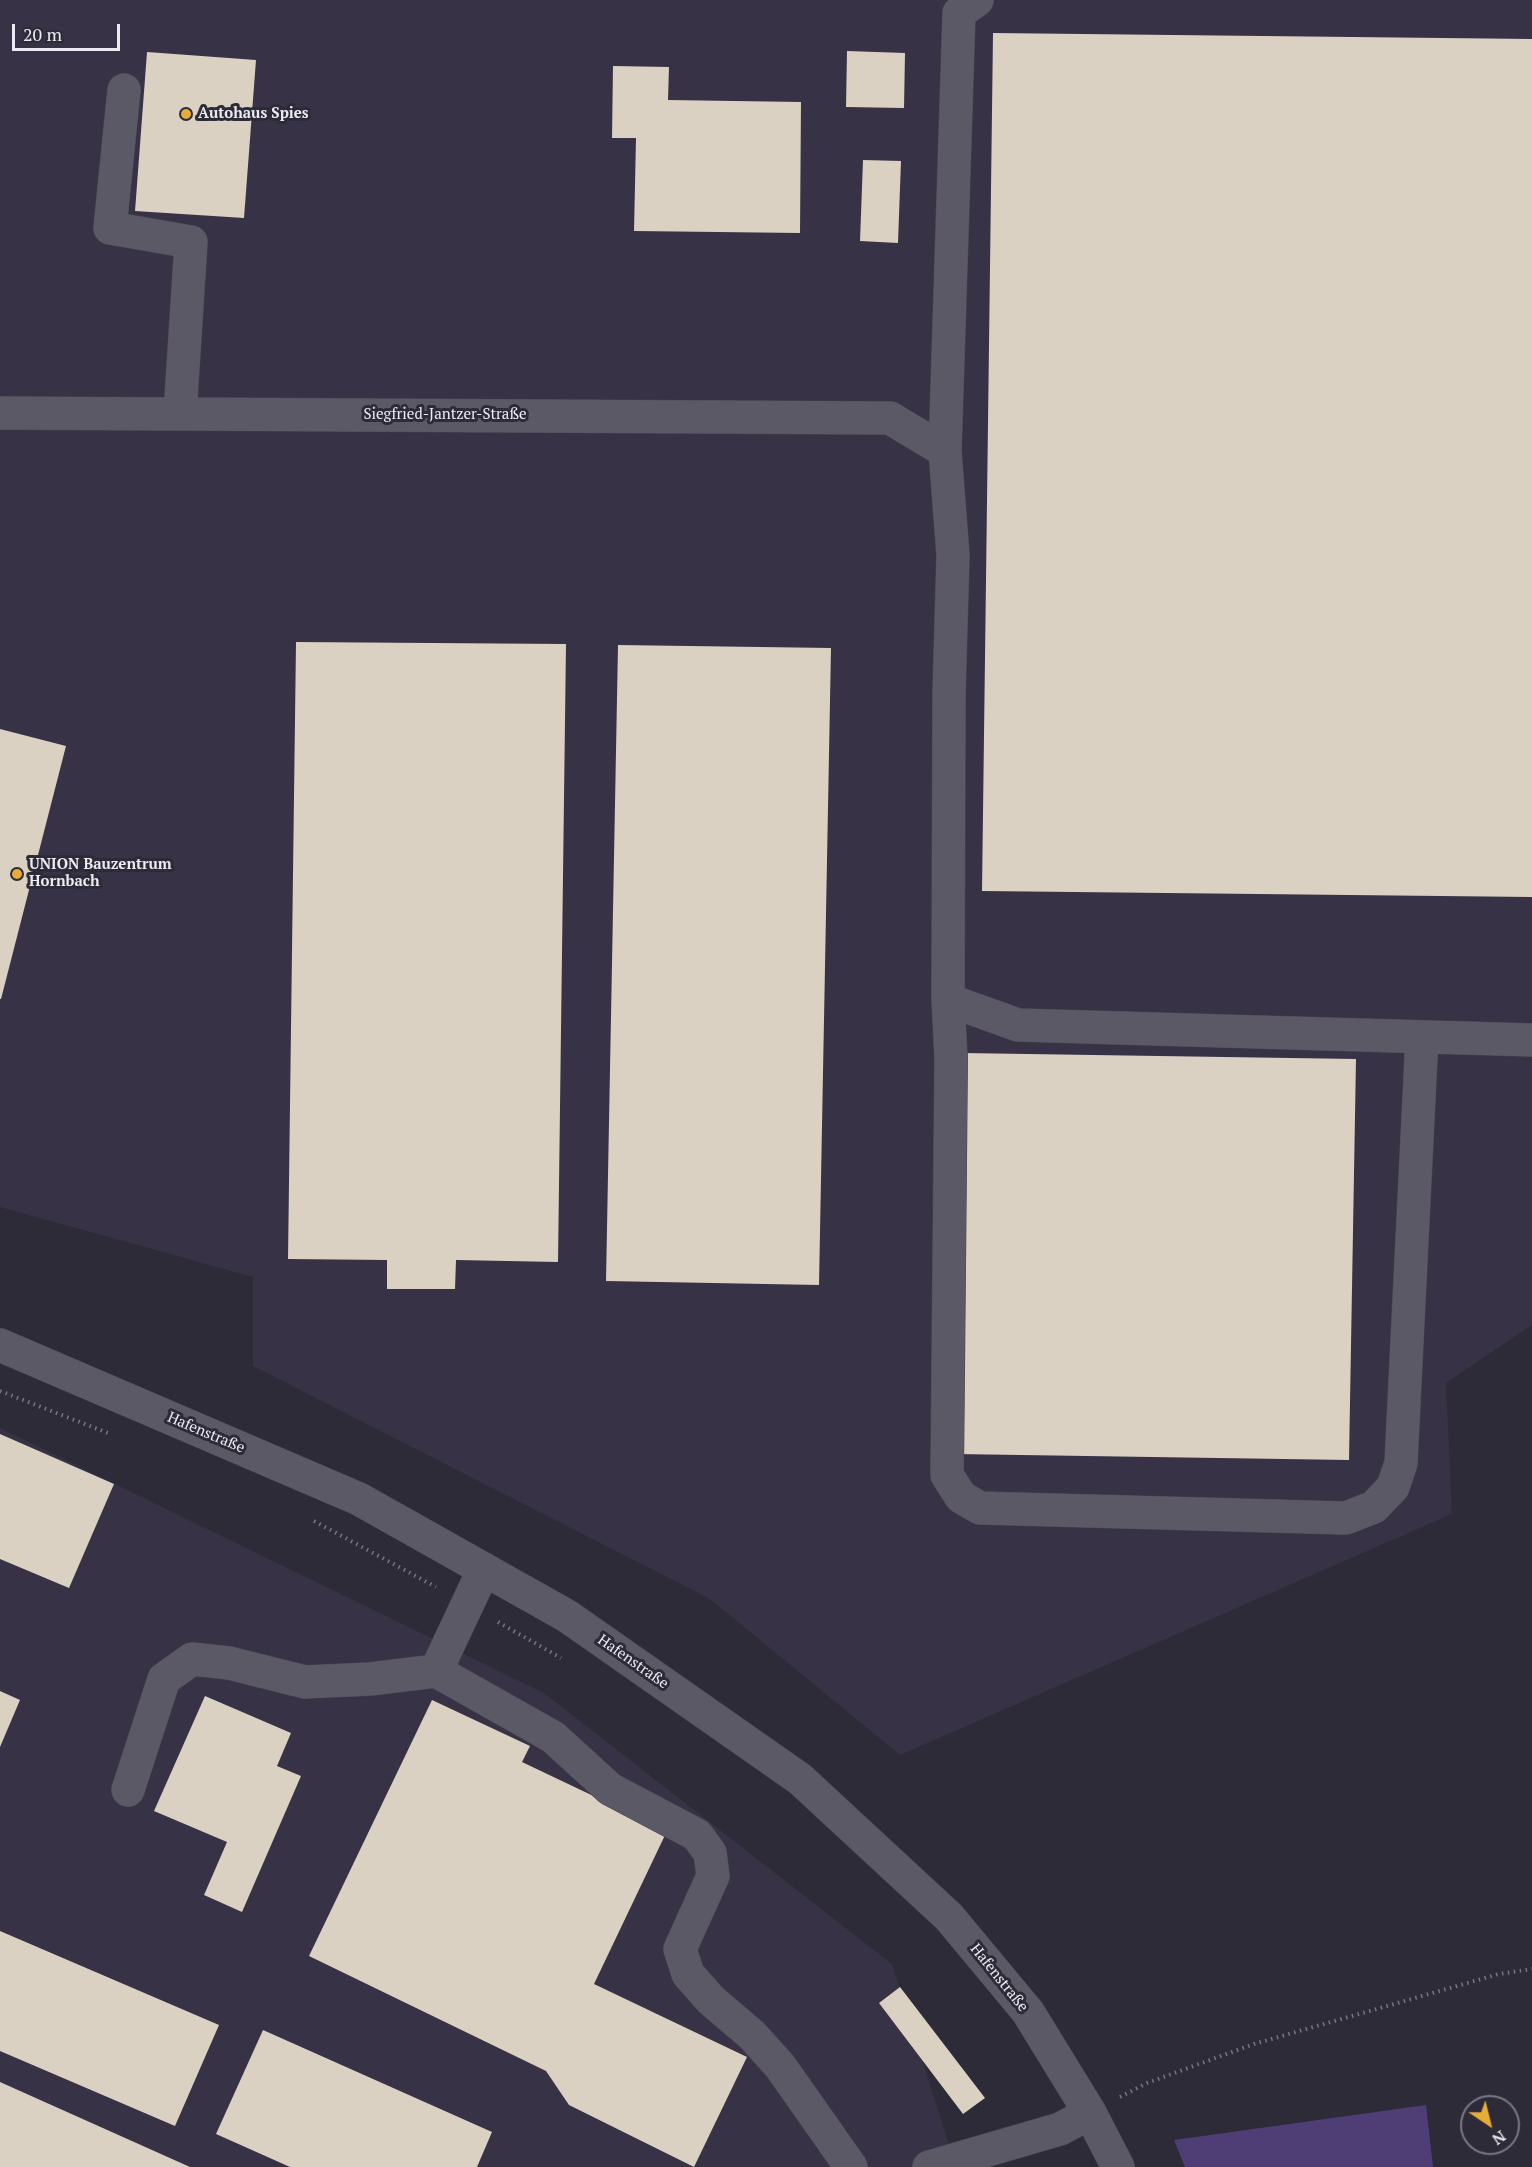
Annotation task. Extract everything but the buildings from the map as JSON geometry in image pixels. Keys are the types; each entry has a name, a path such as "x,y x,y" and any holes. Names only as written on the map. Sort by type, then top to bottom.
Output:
{"street":[{"path":"977,0 959,13 945,450 952,555 949,694 948,1000 951,1058 947,1475 961,1497 980,1508 1346,1518 1374,1507 1393,1487 1401,1463 1422,1037"},
{"path":"124,90 110,228 191,242 180,414"},
{"name":"Siegfried-Jantzer-Straße","path":"0,413 890,418 945,450"},
{"path":"948,1000 1018,1025 1532,1040"},
{"name":"Hafenstraße","path":"0,1344 359,1499 567,1616 800,1779 949,1917 1028,2012 1090,2113 1118,2167"},
{"path":"436,1671 484,1569"},
{"path":"128,1790 164,1679 192,1659 229,1663 305,1682 370,1679 436,1671 552,1737 610,1789 697,1835 710,1853 713,1876 680,1949 688,1974 711,2000 752,2036 780,2066 851,2167"},
{"path":"929,2167 1060,2129 1090,2113"}],"path":[{"path":"0,1391 116,1436"},
{"path":"308,1518 564,1660"},
{"path":"1090,2113 1147,2083 1254,2044 1499,1974 1532,1969"}],"shaded area":[{"path":"0,0 1532,0 1532,1325 1446,1383 1452,1514 900,1755 710,1599 253,1366 253,1277 0,1207"},
{"path":"0,1428 544,1693 892,1964 956,2167 0,2167"},
{"path":"1426,2105 1433,2167 1185,2167 1174,2140"}],"place":[{"name":"Autohaus Spies","path":"186,114"},
{"name":"UNION Bauzentrum Hornbach","path":"17,874"}]}
